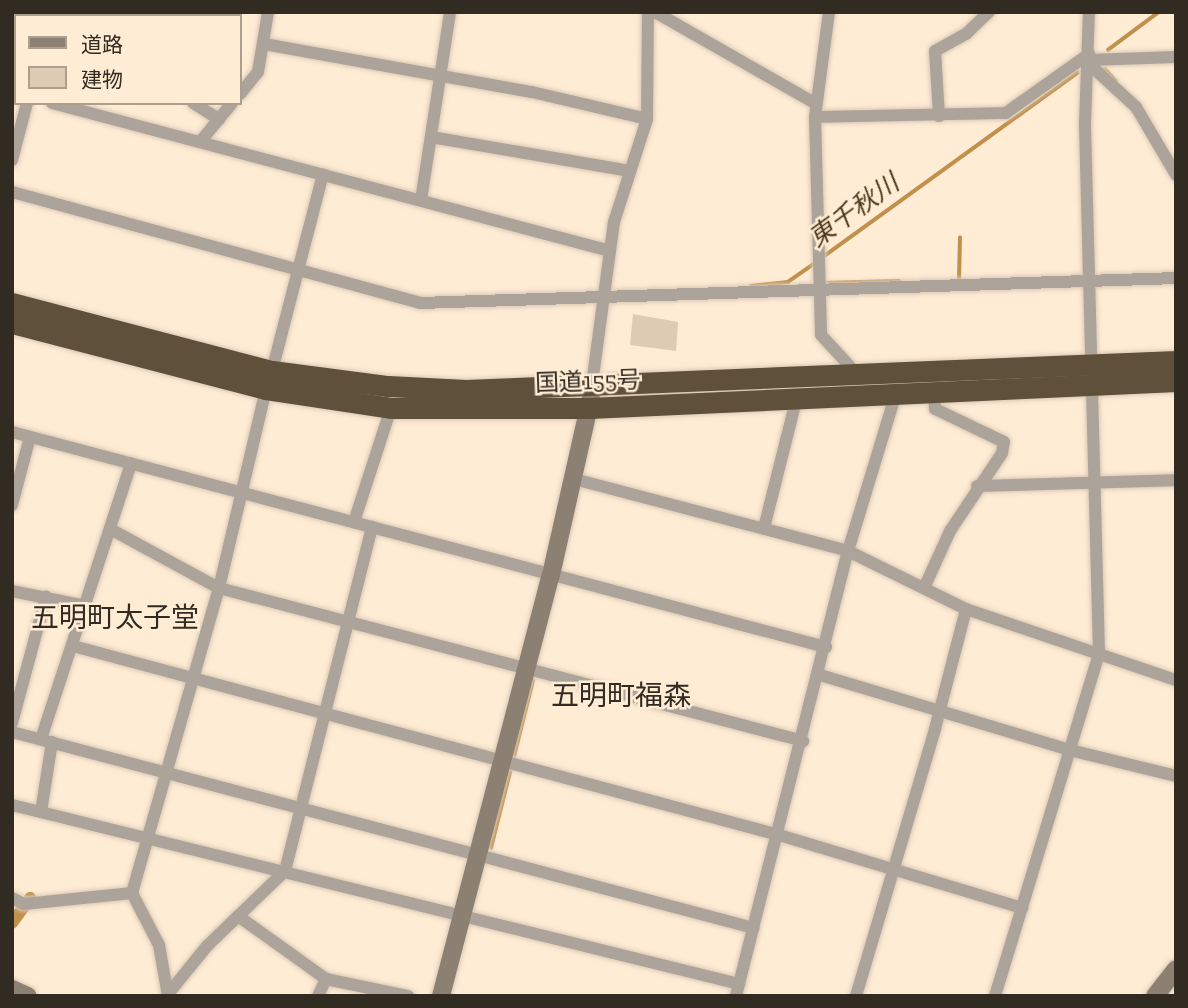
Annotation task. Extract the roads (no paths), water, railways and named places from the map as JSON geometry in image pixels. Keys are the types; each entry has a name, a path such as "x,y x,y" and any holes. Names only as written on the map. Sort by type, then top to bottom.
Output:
{"highway":[{"name":"国道155号","path":"12,303 269,380 466,390 857,374 1090,375 1176,382"},
{"name":"国道155号","path":"12,323 391,408 589,408 934,391 1090,375 1176,361"}],"street":[{"path":"242,92 258,72 268,12"},
{"path":"421,201 450,12"},
{"path":"441,996 500,761 551,575 589,408 610,251 647,120 648,12"},
{"path":"655,12 815,111 939,116 1006,113 1088,59 1176,57"},
{"path":"829,12 815,111 817,287 821,335 857,374"},
{"path":"939,116 935,51 967,34 989,12"},
{"path":"995,996 1099,653 1087,279 1089,12"},
{"path":"264,44 441,74 647,120"},
{"path":"1088,59 1136,107 1176,175"},
{"path":"12,160 26,105"},
{"path":"60,105 610,251"},
{"path":"196,105 219,120"},
{"path":"200,142 230,105"},
{"path":"431,137 631,171"},
{"path":"168,995 159,945 132,892 219,588 269,380 323,174"},
{"path":"12,192 420,303 817,287 1176,278"},
{"path":"924,588 977,486 1002,453 1004,442 935,409 934,391"},
{"path":"12,805 461,913 737,990 820,674 848,551 896,393"},
{"path":"764,528 797,397"},
{"path":"354,522 391,408"},
{"path":"12,432 826,647"},
{"path":"12,505 30,437"},
{"path":"41,811 47,740 73,646 113,530 131,463"},
{"path":"574,479 848,551 966,609 1176,680"},
{"path":"977,486 1176,480"},
{"path":"168,995 238,916 285,871 323,711 372,527"},
{"path":"113,530 219,588 803,741"},
{"path":"12,591 86,606"},
{"path":"12,723 46,597"},
{"path":"856,996 940,710 966,609"},
{"path":"73,646 779,835 1022,908"},
{"path":"820,674 1070,750 1176,776"},
{"path":"12,732 167,770 754,928"},
{"path":"12,898 24,904 132,892"},
{"path":"238,916 326,979 408,996"},
{"path":"1155,996 1176,969"},
{"path":"318,996 326,979"},
{"path":"12,989 28,996"}],"waterway":[{"name":"東千秋川","path":"1108,50 1159,12"},
{"path":"1105,69 1116,81"},
{"name":"東千秋川","path":"823,257 1077,73"},
{"path":"959,279 960,238"},
{"name":"東千秋川","path":"751,286 788,282 817,262"},
{"path":"823,283 899,281"},
{"path":"491,848 533,681"},
{"path":"12,923 30,898"}],"district":[{"name":"五明町太子堂","path":"115,618"},
{"name":"五明町福森","path":"621,696"}]}
